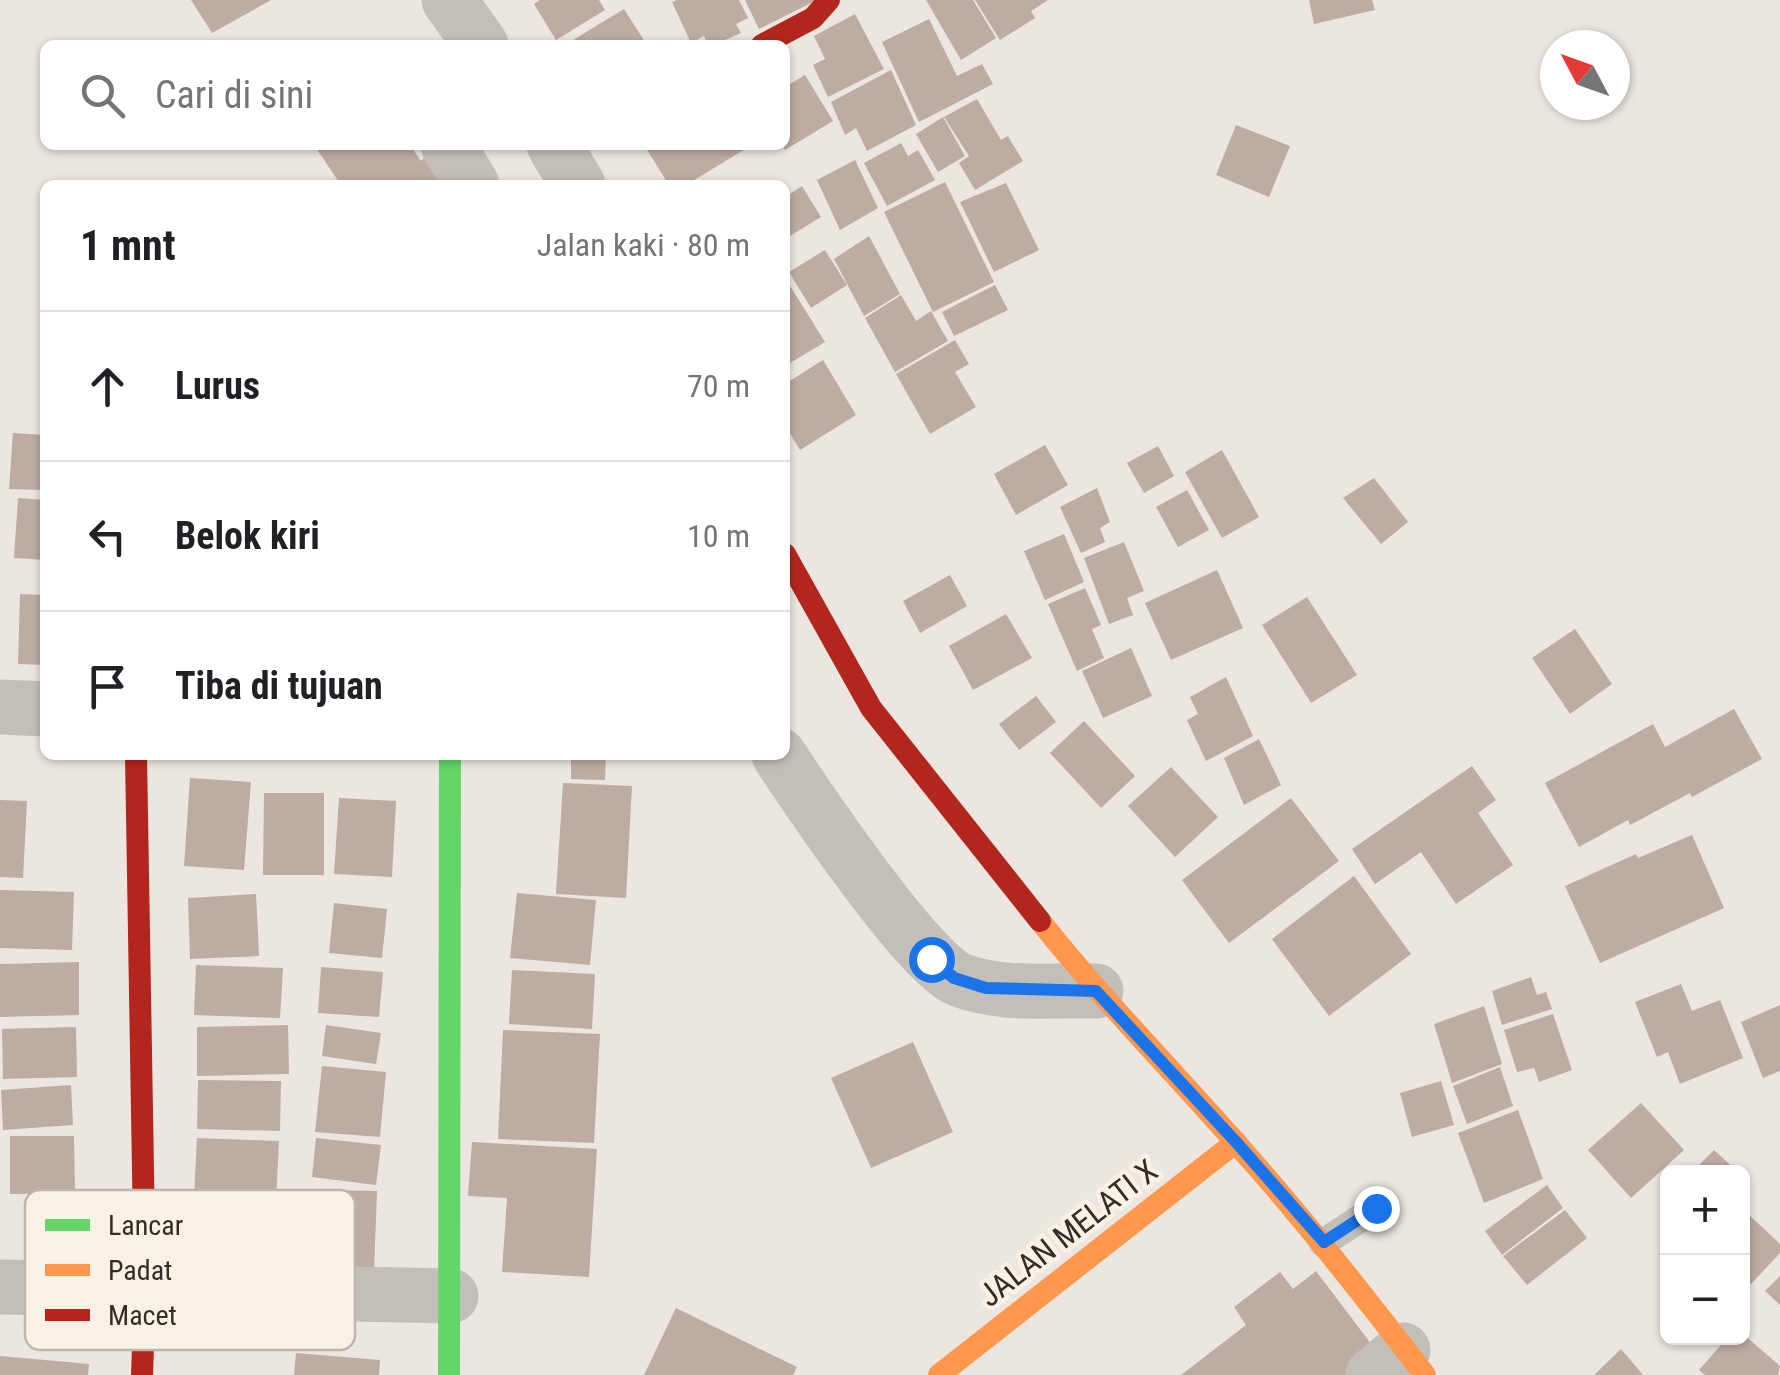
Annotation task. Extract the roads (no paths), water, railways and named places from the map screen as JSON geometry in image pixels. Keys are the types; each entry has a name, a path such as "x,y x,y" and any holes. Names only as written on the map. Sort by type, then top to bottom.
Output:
{"street":[{"path":"448,0 477,40"},
{"path":"771,40 813,18 829,0"},
{"path":"451,150 469,180"},
{"path":"790,563 872,708 1096,991 1324,1242 1400,1367"},
{"path":"0,706 40,708"},
{"path":"136,760 143,1190"},
{"path":"449,1375 450,760"},
{"path":"782,760 931,959 954,978 986,988 1096,991"},
{"name":"JALAN MELATI X","path":"939,1375 1236,1142"},
{"path":"0,1287 25,1288"},
{"path":"355,1294 451,1296"},
{"path":"142,1375 143,1350"}],"lane":[{"path":"1324,1242 1376,1208"}]}
